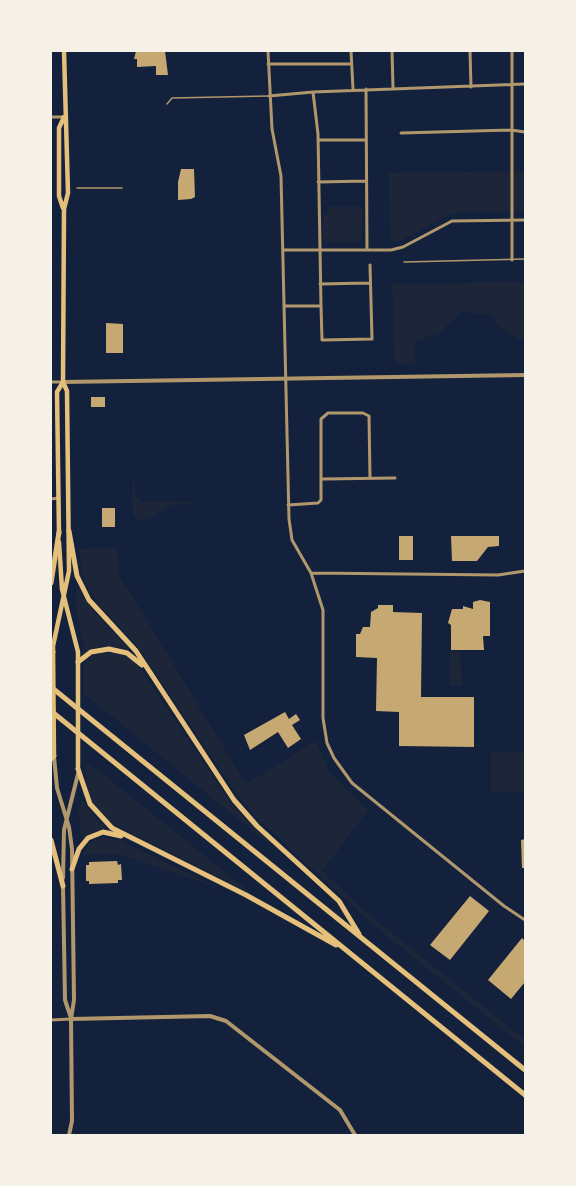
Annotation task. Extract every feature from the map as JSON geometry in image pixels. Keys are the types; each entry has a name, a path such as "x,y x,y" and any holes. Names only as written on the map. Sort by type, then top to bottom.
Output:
{"highway":[{"path":"69,531 76,573 85,593 136,651 234,800 257,826 339,901 361,938"},
{"path":"51,583 59,532"},
{"path":"78,662 91,652 114,649 132,656 147,671"},
{"path":"51,687 525,1070"},
{"path":"51,711 525,1095"},
{"path":"78,766 84,793 95,813 112,828 246,895 350,953"},
{"path":"72,869 81,845 93,835 111,833 135,841"},
{"path":"51,840 63,886"}],"main road":[{"path":"52,757 52,649 55,630 65,600 69,571 67,391 63,382 64,209 68,193 68,127 64,117 64,51"},
{"path":"64,117 59,128 59,196 64,209"},
{"path":"63,382 57,392 60,569 65,600 75,636 78,662 78,766"}],"street":[{"path":"268,51 272,129 280,160 287,377 288,505 292,540 311,573 323,610 323,718 327,742 334,758 348,778 363,792 504,906 525,920"},
{"path":"351,51 353,89"},
{"path":"392,51 393,88"},
{"path":"470,51 471,87"},
{"path":"512,51 512,260"},
{"path":"268,64 351,64"},
{"path":"269,96 353,89 525,84"},
{"path":"366,89 367,250"},
{"path":"313,92 318,140 322,340 372,339 370,265"},
{"path":"51,117 64,117"},
{"path":"401,133 511,130 525,132"},
{"path":"318,140 366,140"},
{"path":"318,182 366,181"},
{"path":"283,250 367,250 403,247 452,221 525,220"},
{"path":"320,284 370,283"},
{"path":"284,306 321,306"},
{"path":"51,382 525,375"},
{"path":"288,505 320,502 323,479 322,417 328,413 363,413 369,416 370,478"},
{"path":"323,479 395,478"},
{"path":"51,499 59,498"},
{"path":"311,573 498,575 525,571"},
{"path":"52,757 57,788 67,818 72,869 74,1000 71,1019 72,1121 69,1135"},
{"path":"71,1019 65,1000 63,842 78,766"},
{"path":"51,1020 210,1016 226,1021 340,1110 355,1135"}],"lane":[{"path":"167,104 172,98 269,96"},
{"path":"77,188 122,188"},
{"path":"404,262 525,260"}],"shaded area":[{"path":"525,171 525,211 452,213 400,241 390,242 389,173"},
{"path":"328,207 362,207 362,242 323,242 323,215 328,214"},
{"path":"525,282 525,339 518,339 503,330 491,315 462,312 440,332 414,342 415,364 395,363 392,284"},
{"path":"132,482 135,483 135,497 140,498 141,501 192,502 172,505 148,519 138,520 133,514"},
{"path":"117,548 118,573 246,784 316,741 329,772 368,810 322,871 365,911 525,1040 525,1047 370,922 254,815 235,792 137,646 100,606 88,589 82,572 79,549"},
{"path":"77,586 90,607 130,650 110,645 85,651 75,604"},
{"path":"103,652 122,654 134,660 233,806 279,852 84,694 84,665 90,656"},
{"path":"450,652 460,652 462,686 450,686"},
{"path":"491,752 525,752 525,792 491,792"},
{"path":"85,762 252,894 107,821 88,797"},
{"path":"82,799 94,817 106,828 82,839 78,811"},
{"path":"100,837 121,841 222,889 118,854 82,855 87,844"}],"building":[{"path":"136,51 165,51 168,75 156,75 156,66 137,67 137,59 134,59"},
{"path":"181,169 194,169 195,197 191,199 178,200"},
{"path":"106,323 123,324 123,353 106,353"},
{"path":"91,397 105,397 105,407 91,407"},
{"path":"102,508 115,508 115,527 102,527"},
{"path":"399,536 413,536 413,560 399,560"},
{"path":"451,536 499,536 499,546 488,547 477,561 452,561"},
{"path":"480,600 490,602 490,636 483,636 484,650 451,650 451,625 448,623 452,609 463,609 463,606 473,609 473,602"},
{"path":"378,605 393,605 393,612 422,613 421,697 474,697 474,747 399,746 399,712 376,711 377,658 356,657 356,634 360,634 363,627 370,627 371,612 378,608"},
{"path":"285,712 289,719 296,714 300,720 292,725 301,739 288,748 278,732 250,750 244,735"},
{"path":"525,839 525,868 522,868 521,840"},
{"path":"117,861 118,865 121,864 122,880 118,880 118,883 89,884 89,881 86,881 86,865 89,865 89,862"},
{"path":"470,896 489,911 450,960 430,945"},
{"path":"522,938 525,941 525,982 511,999 488,980"}]}
